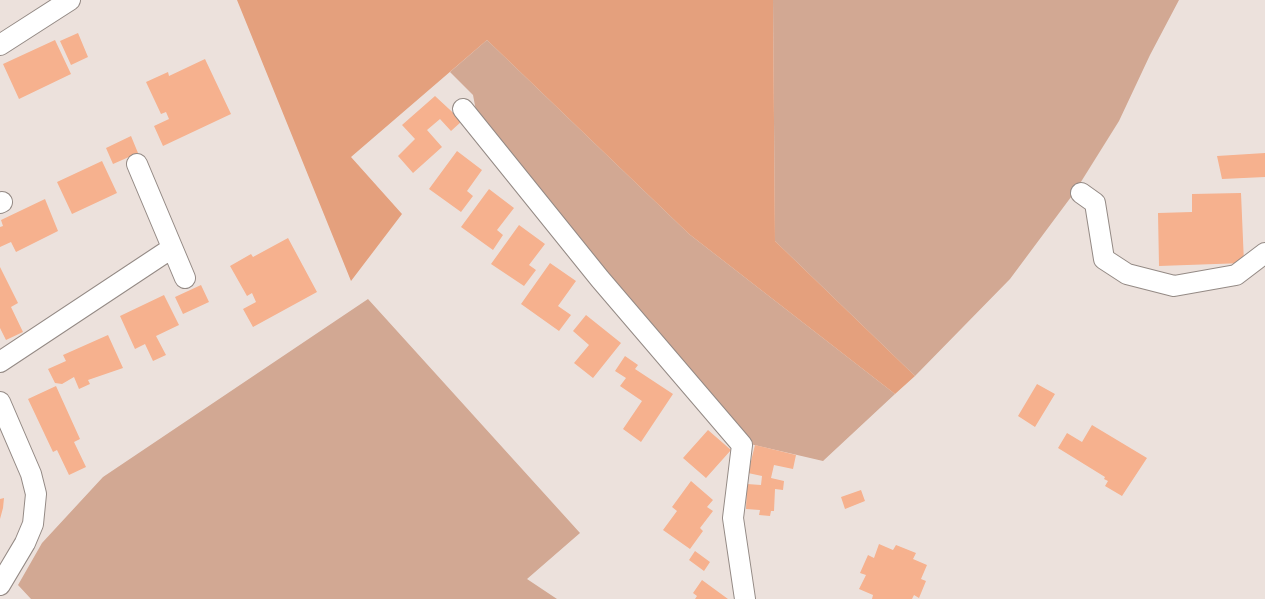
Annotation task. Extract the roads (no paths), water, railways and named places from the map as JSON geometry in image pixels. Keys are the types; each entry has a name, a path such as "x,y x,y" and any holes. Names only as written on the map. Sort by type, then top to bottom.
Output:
{"street":[{"path":"0,45 70,0"},
{"path":"463,108 600,279 742,446 733,518 745,599"},
{"path":"137,164 185,278"},
{"path":"1081,193 1095,203 1104,259 1127,274 1174,286 1236,275 1265,253"},
{"path":"0,362 172,248"},
{"path":"0,402 30,474 36,494 33,524 25,543 0,585"}]}
